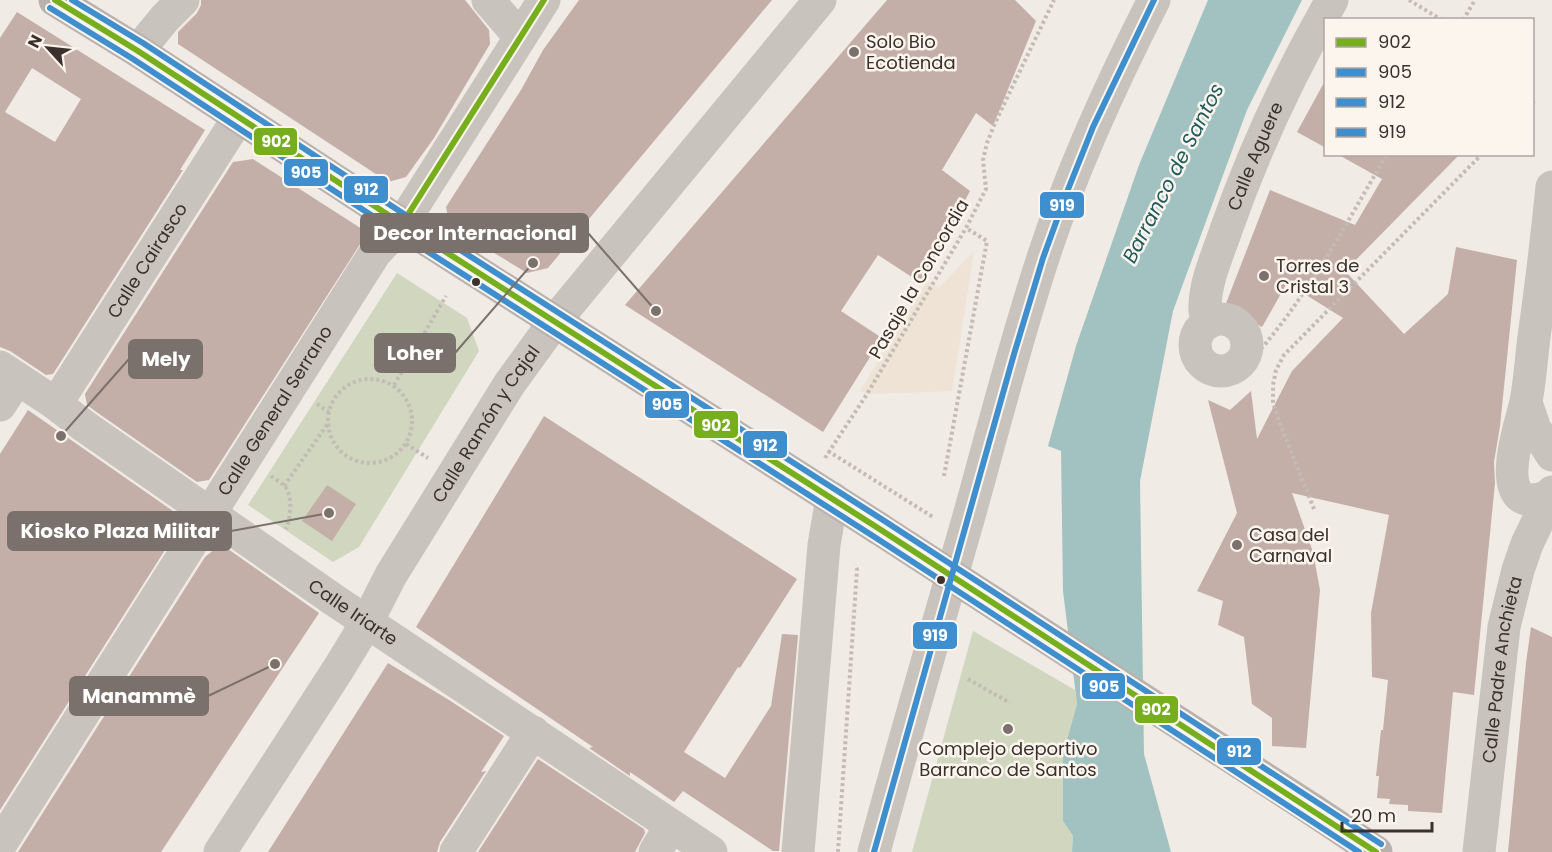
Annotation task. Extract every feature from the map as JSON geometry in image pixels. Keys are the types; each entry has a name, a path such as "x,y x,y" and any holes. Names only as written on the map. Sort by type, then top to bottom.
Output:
{"main road":[{"path":"55,0 138,51 402,224 832,498 1376,852"}],"street":[{"path":"138,51 183,0"},
{"path":"488,0 520,37"},
{"name":"Calle General Serrano","path":"0,845 375,253 402,224 544,0"},
{"name":"Calle Ramón y Cajal","path":"220,852 339,668 367,622 391,575 510,382 555,321 820,0"},
{"path":"874,852 1005,382 1044,256 1089,139 1120,67 1154,0"},
{"name":"Calle Aguere","path":"1208,323 1204,307 1207,287 1238,195 1303,50 1332,0"},
{"name":"Calle Cairasco","path":"56,404 239,117"},
{"path":"1551,494 1535,500 1519,495 1514,483 1512,467 1517,433 1526,403 1552,187"},
{"name":"Calle Iriarte","path":"6,384 56,404 209,514 533,732 663,839 711,852"},
{"path":"1526,403 1535,429 1552,455"},
{"name":"Calle Padre Anchieta","path":"1479,852 1504,627 1524,552 1551,494"},
{"path":"798,852 824,545 832,498"},
{"path":"456,852 533,732"}],"path":[{"name":"Pasaje la Concordia","path":"822,463 867,394 966,228 986,189 983,160 987,143 1054,0"},
{"path":"1409,0 1439,18"},
{"path":"1464,18 1475,0"},
{"path":"1261,350 1308,288 1386,156"},
{"path":"1314,509 1273,404 1276,370 1284,355 1480,156"},
{"path":"944,476 987,241 966,228"},
{"path":"394,385 446,296"},
{"path":"374,378 394,385 403,392 412,412 411,434 406,444 390,458 381,462 360,462 341,452 330,434 328,424 329,412 335,396 352,382 362,379 374,378"},
{"path":"284,486 328,424"},
{"path":"406,444 428,458"},
{"path":"828,452 933,517"},
{"path":"269,474 284,486 289,495 290,507 285,531"},
{"path":"838,852 857,569 850,560"},
{"path":"968,679 1010,703"}],"green space":[{"path":"397,273 467,318 479,351 359,547 333,562 248,505"},
{"name":"Complejo deportivo Barranco de Santos","path":"973,631 1075,690 1077,704 1063,754 1063,821 1073,836 1072,852 912,852"}],"shaded area":[{"path":"974,251 952,391 867,394 860,391 927,281 939,288"}],"water":[{"name":"Barranco de Santos","path":"1208,0 1302,0 1247,110 1173,311 1140,481 1144,754 1171,852 1072,852 1073,836 1063,821 1063,754 1077,704 1063,591 1061,451 1048,446 1076,346 1139,165"}],"building":[{"path":"201,0 465,0 489,30 490,44 434,138 406,177 388,182 178,44 178,32 197,13"},
{"path":"579,0 772,0 548,268 527,273 450,226 446,207 521,90 543,50"},
{"path":"887,0 1015,0 1036,21 993,126 976,113 942,170 970,191 921,283 878,255 841,311 882,338 823,432 625,305"},
{"path":"17,12 205,130 180,170 183,170 53,374 46,375 0,347 0,38","holes":["32,68 81,99 55,142 5,112"]},
{"path":"1324,83 1324,147 1297,132"},
{"path":"1341,156 1458,156 1345,271 1404,334 1448,294 1456,247 1517,260 1500,426 1494,462 1495,483 1474,695 1453,692 1442,813 1408,811 1408,805 1389,804 1390,799 1377,798 1379,776 1376,776 1388,680 1372,677 1371,613 1389,515 1292,493 1313,552 1320,590 1306,748 1272,746 1272,718 1252,704 1244,637 1218,625 1223,601 1197,591 1237,513 1208,400 1230,410 1251,391 1257,439 1292,371 1343,318 1287,283 1262,327 1225,306 1270,190 1355,225 1382,179"},
{"path":"253,159 362,229 364,238 209,480 197,482 87,405 85,394 233,162"},
{"path":"28,410 184,520 0,810 0,454"},
{"path":"544,416 797,579 684,752 725,778 771,706 782,634 798,635 779,851 773,851 683,791 674,802 630,772 630,776 589,748 593,747 416,627"},
{"path":"327,485 356,504 332,541 302,521"},
{"path":"221,544 319,613 161,852 18,852 205,557"},
{"path":"1531,627 1552,637 1552,852 1508,852 1526,663"},
{"path":"388,663 504,736 481,772 486,771 440,842 437,852 268,852"},
{"path":"538,759 644,829 645,833 635,852 478,852"}],"transit line":[{"name":"902","path":"55,0 138,51 402,224 878,528 1376,852"},
{"name":"912","path":"72,0 143,43 407,216 883,520 1381,844"},
{"name":"902","path":"402,224 544,0"},
{"name":"919","path":"874,852 1043,258 1093,127 1154,0"},
{"name":"905","path":"50,8 133,59 397,232 873,536 1359,852"}],"place":[{"name":"Solo Bio Ecotienda","path":"854,52"},
{"name":"Loher","path":"533,263"},
{"name":"Torres de Cristal 3","path":"1264,276"},
{"name":"Decor Internacional","path":"656,311"},
{"name":"Mely","path":"61,436"},
{"name":"Kiosko Plaza Militar","path":"329,513"},
{"name":"Casa del Carnaval","path":"1237,545"},
{"name":"Manammè","path":"275,664"},
{"name":"Complejo deportivo Barranco de Santos","path":"1008,729"}]}
